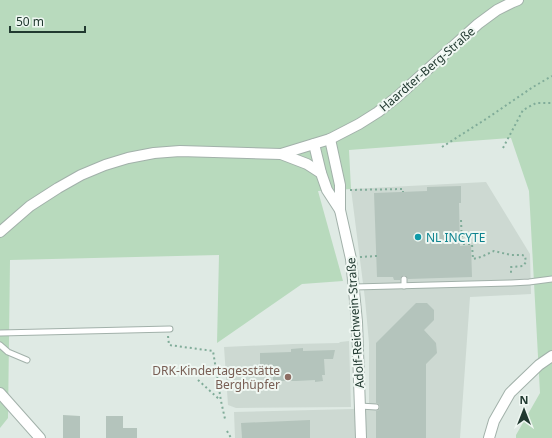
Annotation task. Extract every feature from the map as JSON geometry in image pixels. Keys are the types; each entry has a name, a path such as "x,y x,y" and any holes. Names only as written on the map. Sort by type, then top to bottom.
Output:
{"street":[{"name":"Haardter-Berg-Straße","path":"0,232 30,206 58,188 105,165 128,158 154,153 180,151 281,154 330,138 359,124 378,112 397,97 478,24 497,10 518,0"},
{"name":"Adolf-Reichwein-Straße","path":"330,138 340,185 340,210 351,259 354,287 357,322 361,438"},
{"name":"Adolf-Reichwein-Straße","path":"314,144 327,190 340,210"},
{"path":"281,154 307,164 321,173"},
{"path":"489,438 494,421 510,393 539,365 552,356"},
{"path":"0,392 40,438"}],"lane":[{"path":"404,279 404,286"},
{"path":"354,287 511,283 552,279"},
{"path":"0,333 170,329"},
{"path":"0,345 8,352 27,360"},
{"path":"360,406 376,407"}],"path":[{"path":"442,147 520,95 552,76"},
{"path":"503,148 523,110 536,103 552,103"},
{"path":"350,190 403,189 403,192"},
{"path":"461,220 462,244 472,244 473,259 494,251 511,255 525,256 526,262 523,266 511,267 511,283"},
{"path":"351,259 357,257 376,256"},
{"path":"169,345 213,351 225,419"},
{"path":"198,380 221,401"},
{"path":"227,431 231,438"}],"shaded area":[{"path":"486,182 530,254 531,294 470,297 460,438 235,438 234,412 353,409 369,404 369,343 351,189"},
{"name":"DRK-Kindertagesstätte Berghüpfer","path":"349,341 351,407 236,408 228,405 224,347 339,343"}],"green space":[{"path":"0,0 552,0 552,438 516,438 516,435 540,393 529,191 511,138 349,150 351,189 318,191 343,281 302,284 217,343 219,255 10,260 8,418 0,428"}],"building":[{"name":"NL INCYTE","path":"461,186 461,203 459,203 460,246 471,245 472,277 408,279 404,275 400,280 394,280 393,277 377,277 374,193 427,191 427,187"},
{"path":"416,303 427,303 434,310 434,320 424,330 436,343 437,353 426,364 426,438 376,438 376,411 379,410 380,407 379,404 376,403 376,343"},
{"path":"303,348 303,351 335,350 333,359 324,359 325,375 322,375 323,381 281,381 281,383 273,383 270,365 260,366 260,353 291,352 291,349"},
{"path":"63,415 80,416 80,438 63,438"},
{"path":"106,416 123,416 123,428 137,428 137,438 106,438"},
{"path":"310,420 310,438 242,438 241,423"}],"place":[{"name":"NL INCYTE","path":"418,237"},
{"name":"DRK-Kindertagesstätte Berghüpfer","path":"288,377"}]}
